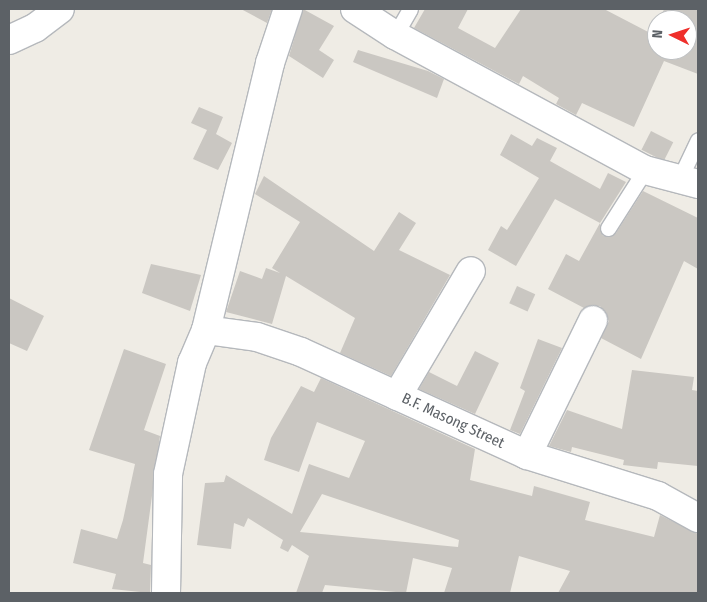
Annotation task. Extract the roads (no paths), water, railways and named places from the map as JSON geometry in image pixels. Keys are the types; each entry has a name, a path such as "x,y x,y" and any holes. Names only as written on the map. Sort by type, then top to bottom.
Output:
{"street":[{"path":"9,40 35,28 60,9"},
{"path":"166,593 168,474 192,363 206,330 270,63 288,9"},
{"path":"355,9 395,35 645,170 688,182"},
{"path":"397,396 471,271"},
{"path":"527,455 593,320"},
{"name":"B.F. Masong Street","path":"206,330 257,337 301,352 527,455 658,496 698,518"}],"lane":[{"path":"395,35 410,9"},
{"path":"688,182 698,140"},
{"path":"608,228 645,170"}]}
